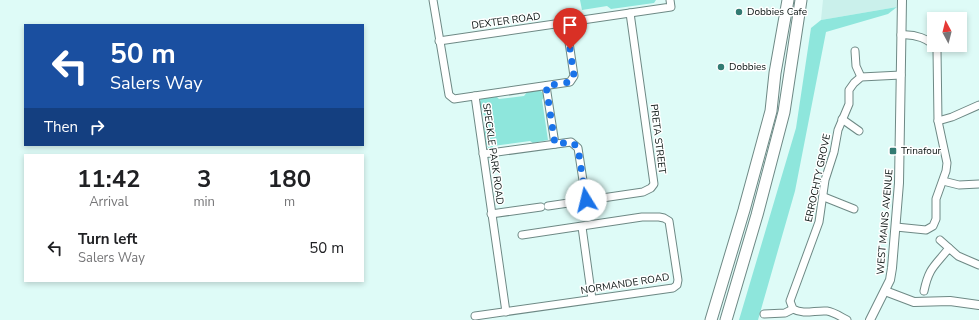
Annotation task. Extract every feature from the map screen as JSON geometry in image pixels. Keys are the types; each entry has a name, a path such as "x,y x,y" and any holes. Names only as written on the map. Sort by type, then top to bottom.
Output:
{"highway":[{"path":"782,34 783,0"},
{"path":"711,320 744,210 771,111 775,72 788,0"},
{"path":"726,320 757,215 784,112 801,0"}],"street":[{"path":"433,0 448,95 454,99 570,82 574,76 566,22"},
{"name":"WEST MAINS AVENUE","path":"870,320 890,280 896,227 899,183 902,0"},
{"name":"DEXTER ROAD","path":"440,41 630,13 670,4"},
{"name":"PRETA STREET","path":"545,206 644,191 651,188 654,184 630,13"},
{"path":"896,227 922,230 930,229 933,226 936,219 936,199 944,181 947,163 938,121 937,50 930,42 920,37 901,35"},
{"path":"855,50 856,66 861,77 901,74"},
{"name":"ERROCHTY GROVE","path":"793,309 790,301 792,293 819,222 824,197 825,180 842,119 849,104 848,90 861,77"},
{"path":"546,86 555,144"},
{"name":"SPECKLE PARK ROAD","path":"475,96 506,312"},
{"path":"938,121 979,105"},
{"path":"842,119 859,132"},
{"path":"483,154 572,142 578,148 586,200"},
{"path":"944,181 959,185 979,184"},
{"path":"824,197 854,209"},
{"name":"SPECKLE PARK ROAD","path":"492,214 545,206"},
{"name":"NORMANDE ROAD","path":"475,316 672,288 677,285 678,280 669,221 664,218 642,218 522,235"},
{"path":"582,227 592,299"},
{"path":"940,240 958,256 979,265"},
{"path":"924,291 928,274 936,262 949,248"},
{"path":"885,291 914,302 950,300 979,305"},
{"path":"764,314 785,313 793,309 805,313 829,312 847,320"}],"shaded area":[{"path":"580,0 656,0 654,3 611,9 607,6 582,10"},
{"path":"823,0 898,0 897,7 821,20"},
{"path":"897,7 888,14 826,32 795,191 758,320 739,320 796,128 811,28 821,20"},
{"path":"540,90 545,96 542,100 548,140 533,143 530,141 493,146 492,150 487,147 484,137 485,124 483,111 479,106 481,98 496,96 499,99 524,96 528,91"}],"place":[{"name":"Dobbies Cafe","path":"739,12"},
{"name":"Dobbies","path":"721,67"},
{"name":"Trinafour","path":"893,151"}],"route":[{"path":"570,49 574,76 570,82 546,86 555,144 572,142 578,148 586,200"}]}
